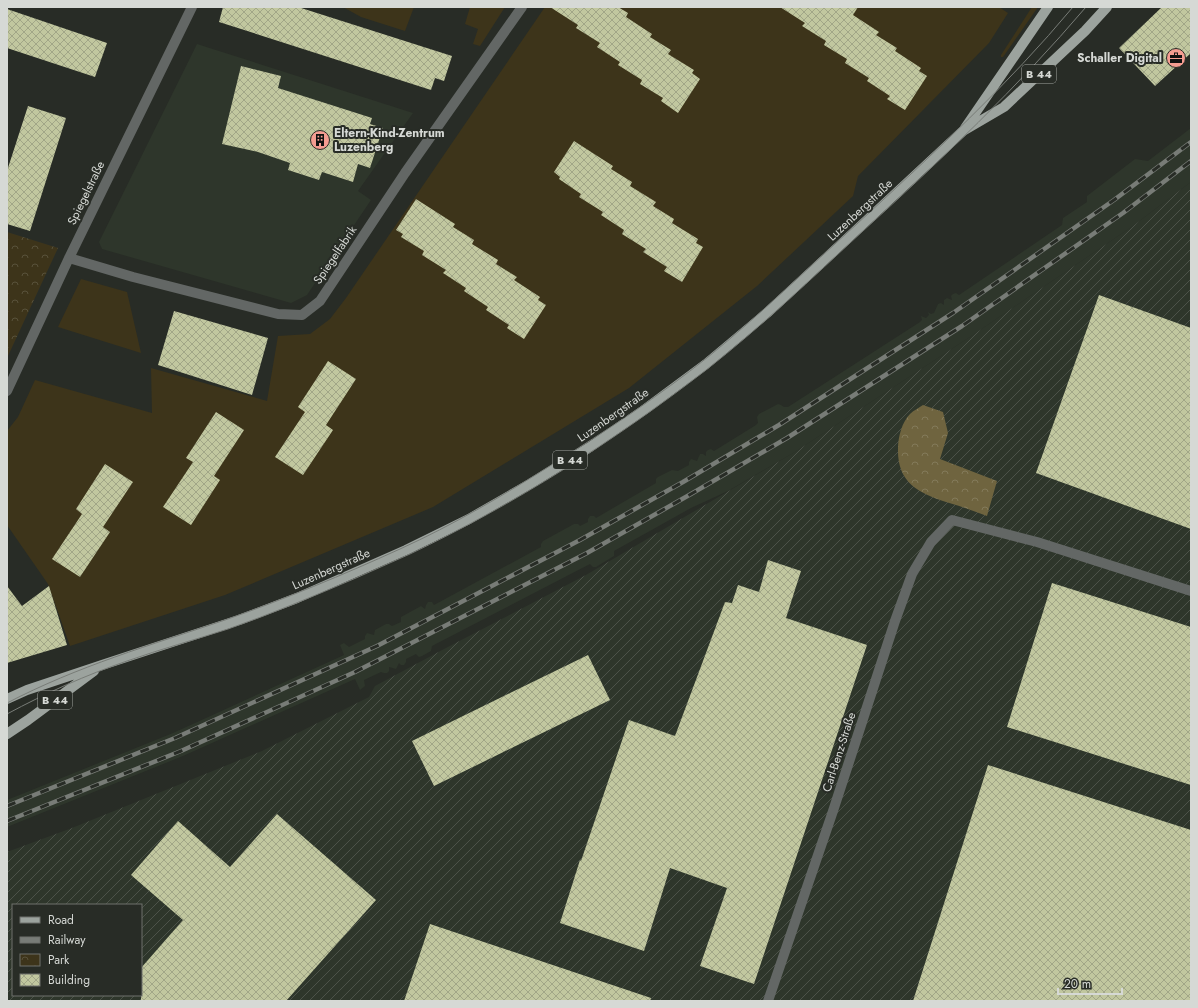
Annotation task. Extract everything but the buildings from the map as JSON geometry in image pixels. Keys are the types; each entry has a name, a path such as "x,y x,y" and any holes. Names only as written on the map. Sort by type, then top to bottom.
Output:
{"main road":[{"name":"Luzenbergstraße","path":"963,131 1048,7"},
{"name":"Luzenbergstraße","path":"7,699 27,690 239,620 297,598 406,550 469,519 530,484 596,443 706,364 767,313 963,131 1004,107 1085,31 1107,7"},
{"name":"Luzenbergstraße","path":"7,734 102,665"}],"street":[{"name":"Spiegelstraße","path":"8,385 192,7"},
{"name":"Spiegelfabrik","path":"69,258 149,281 278,314 302,315 320,301 406,173 522,7"},
{"name":"Carl-Benz-Straße","path":"768,1001 836,804 895,621 912,574 931,542 952,520 1037,542 1191,591"}],"shaded area":[{"path":"197,44 413,113 358,191 371,200 307,295 291,303 102,249 99,242"},
{"path":"1191,128 1191,182 1133,226 970,337 795,452 728,491 691,508 614,551 614,556 596,567 593,567 590,564 432,646 431,651 422,656 419,657 416,654 406,659 404,665 399,663 396,669 389,667 389,671 387,673 381,672 364,680 365,686 360,690 355,679 183,756 7,827 7,800 173,733 344,655 340,645 344,643 349,647 365,639 367,633 374,635 375,630 386,624 392,626 401,622 401,617 421,606 425,609 428,602 432,602 434,605 541,547 543,541 574,524 578,524 580,526 588,522 590,516 594,516 596,518 656,483 656,479 658,477 672,470 678,471 689,465 691,459 697,461 700,454 706,456 706,452 708,450 711,449 714,451 756,425 758,423 757,417 759,414 778,404 788,407 920,322 922,320 921,316 926,318 929,315 928,312 931,314 934,313 938,304 941,303 944,305 944,300 947,298 952,300 951,296 953,294 956,293 959,295 1062,225 1063,218 1087,202 1087,196 1135,159 1148,161"},
{"path":"1191,182 1191,1001 7,1001 7,852 72,828 262,751 369,697 375,686 586,575 795,452 970,337 1133,226"}],"green space":[{"path":"343,7 414,7 405,31 361,17"},
{"path":"470,7 505,7 480,46 473,44 478,29 465,24"},
{"path":"545,7 999,7 1008,13 989,43 858,176 853,196 757,286 629,388 433,507 225,595 70,646 48,584 7,525 7,431 18,417 35,380 152,413 151,368 267,401 278,336 310,334 330,319 346,298"},
{"path":"1032,7 1038,7 1003,57 1001,57 1001,55"},
{"path":"7,232 58,248 7,358"},
{"path":"81,279 127,292 141,353 58,327"},
{"path":"923,405 943,412 948,433 940,459 997,481 987,516 926,494 911,484 905,477 899,460 898,444 900,435 907,417"}],"tram line":[{"path":"7,703 88,667 142,647 270,604 400,549 478,509 535,476 593,439 632,413 708,357 765,308 914,171 969,118 1023,64 1073,7"},
{"path":"7,714 96,672 228,629 260,617 356,578 410,554 449,535 526,493 600,446 636,422 706,370 747,337 786,302 978,122 1033,66 1086,7"}],"railway":[{"path":"7,806 175,738 377,646 580,540 683,482 779,425 953,313 1114,200 1191,142"},
{"path":"7,821 181,751 355,672 587,553 787,438 962,326 1123,213 1191,161"}],"place":[{"name":"Schaller Digital","path":"1176,58"},
{"name":"Eltern-Kind-Zentrum Luzenberg","path":"320,140"}]}
